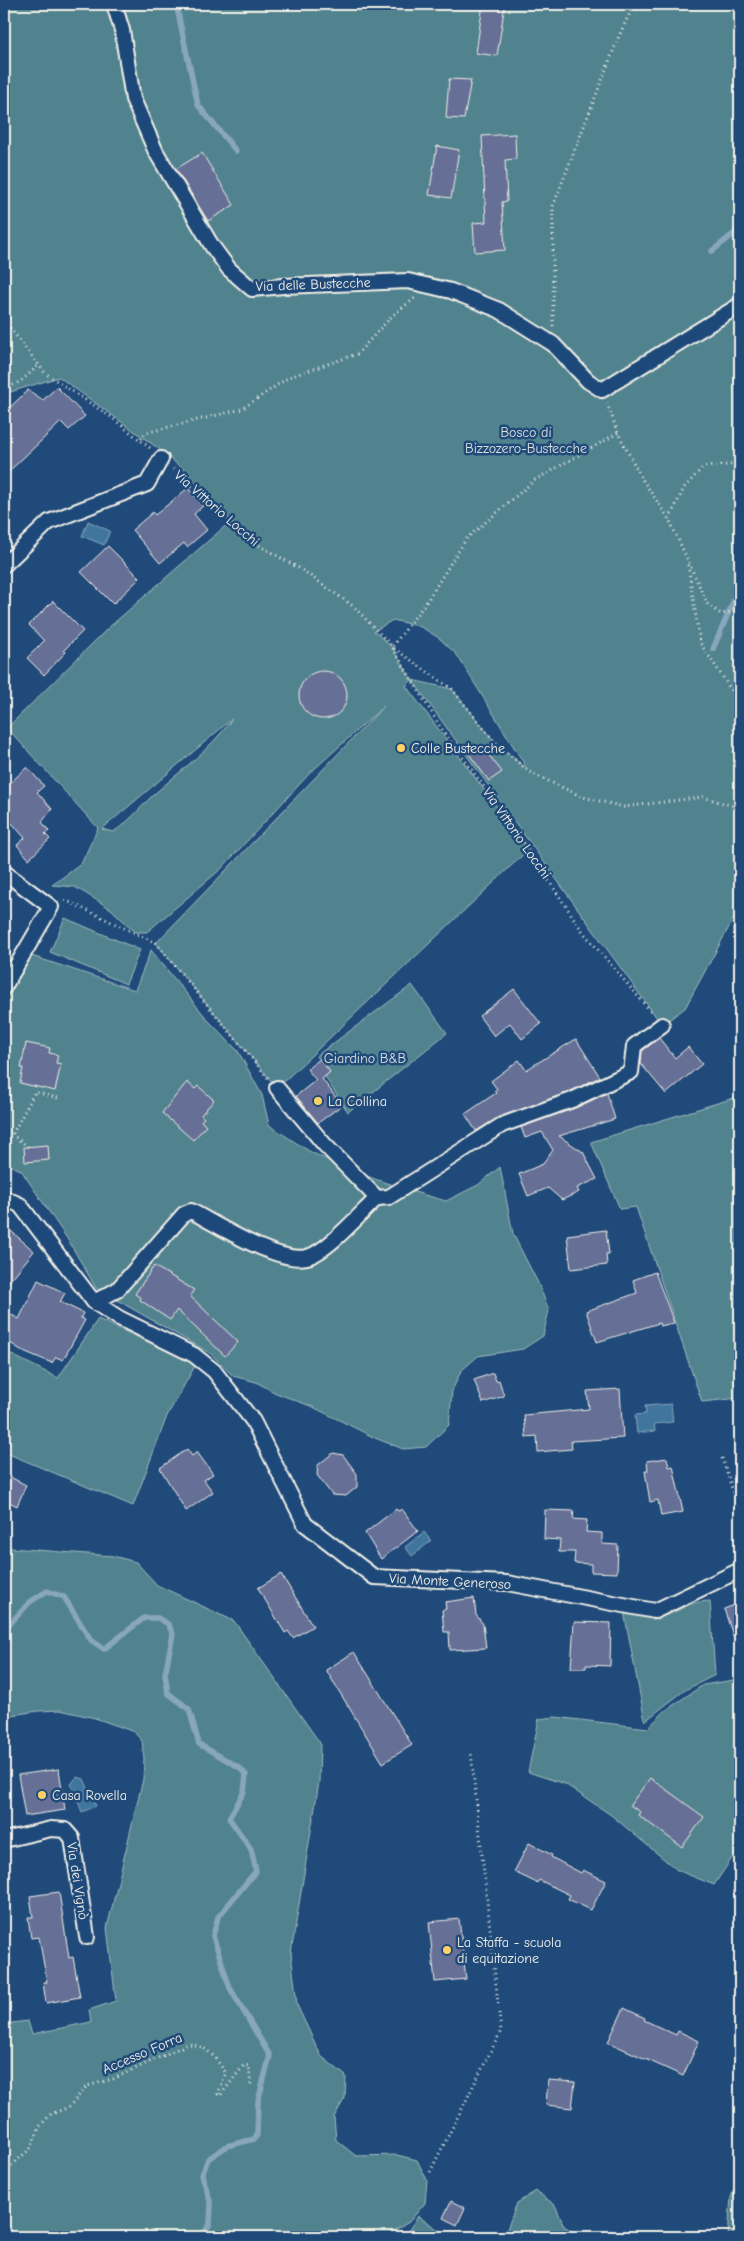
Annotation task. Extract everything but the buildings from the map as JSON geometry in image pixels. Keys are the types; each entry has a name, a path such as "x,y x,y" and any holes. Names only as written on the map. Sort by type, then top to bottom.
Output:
{"street":[{"name":"Via delle Bustecche","path":"114,4 122,30 133,99 156,152 212,246 229,269 252,289 408,281 450,291 499,310 553,344 588,381 602,390"},
{"path":"602,390 740,305"},
{"path":"4,565 49,522 147,484 161,459"},
{"path":"4,872 51,907 4,987"},
{"path":"94,1302 117,1290 184,1214 192,1211 277,1255 296,1258 309,1257 325,1247 377,1198 389,1196 502,1125 572,1100 631,1072 634,1046 662,1025"},
{"path":"276,1088 324,1144 377,1198"},
{"name":"Via Monte Generoso","path":"4,1198 20,1205 94,1302 119,1318 194,1355 214,1371 253,1421 305,1524 374,1577 507,1582 655,1611 740,1570"},
{"name":"Via dei Vignò","path":"4,1840 51,1829 65,1830 72,1838 87,1937"}],"path":[{"path":"553,344 553,206 619,36 634,4"},
{"path":"141,439 146,433 242,409 289,376 357,354 393,315 430,286"},
{"name":"Via Vittorio Locchi","path":"4,320 44,373 141,439 250,540 302,570 353,606 392,646 441,728 512,826 584,932 662,1025"},
{"path":"4,390 21,381 38,365"},
{"path":"602,390 618,433 642,479 669,519 708,605 721,614 732,612 740,604"},
{"path":"618,433 535,480 466,539 427,601 392,646 452,689 495,742 529,772 583,797 624,807 703,797 740,808"},
{"path":"669,519 684,488 703,467 740,464"},
{"path":"688,561 700,642 740,703"},
{"path":"51,907 66,900 156,943 276,1088"},
{"path":"28,1147 14,1136 13,1132 35,1092 58,1098"},
{"path":"722,1458 740,1512"},
{"path":"430,2172 501,2031 471,1752"},
{"name":"Accesso Forra","path":"4,2172 31,2148 40,2126 50,2114 69,2107 87,2086 113,2079 188,2044 200,2044 210,2052 226,2073 218,2094 220,2096 246,2064 249,2066 251,2086"}],"green space":[{"name":"Bosco di Bizzozero-Bustecche","path":"4,4 740,4 740,907 685,1008 662,1025 412,680 406,686 529,849 277,1088 156,943 384,706 310,773 221,869 147,932 135,932 111,909 75,887 52,885 81,864 98,828 7,728 107,629 231,521 184,470 159,449 59,377 4,394","holes":["393,620 421,627 439,638 457,655 528,770 495,742 452,689 412,680 392,647 374,631","232,719 214,741 152,796 124,824 113,832 102,829"]},
{"path":"65,918 140,950 126,984 50,952"},
{"path":"151,950 208,1020 238,1051 262,1095 269,1125 300,1146 360,1174 446,1201 478,1185 500,1167 513,1234 538,1283 549,1310 543,1336 523,1349 478,1356 461,1371 452,1391 449,1425 426,1447 403,1449 375,1438 313,1407 276,1393 256,1382 233,1376 211,1354 96,1288 68,1240 21,1170 4,1163 4,1003 32,956 135,990"},
{"name":"Giardino B&B","path":"412,985 447,1033 348,1112 325,1077 330,1072 316,1056"},
{"path":"740,1096 740,1398 702,1402 636,1207 620,1209 591,1142"},
{"path":"98,1319 196,1364 167,1416 133,1506 4,1452 4,1351 58,1378"},
{"path":"4,1549 113,1556 136,1562 157,1585 234,1621 320,1743 319,1782 291,1953 297,2005 321,2056 346,2076 345,2098 334,2117 336,2140 356,2156 397,2155 417,2160 427,2180 425,2203 409,2222 384,2237 4,2237 4,2024 28,2021 32,2034 91,2022 89,2010 116,2001 107,1928 143,1779 144,1759 142,1741 134,1732 95,1718 60,1710 4,1716"},
{"path":"710,1601 715,1675 685,1690 645,1721 624,1612 642,1616 660,1616 672,1613 693,1603"},
{"path":"740,1679 740,1846 714,1885 677,1870 611,1815 565,1784 528,1772 539,1719 555,1717 648,1728 666,1710 703,1685"},
{"path":"740,2174 740,2237 728,2237 731,2197"},
{"path":"536,2191 555,2205 564,2226 581,2237 504,2237 517,2203"},
{"path":"418,2216 449,2237 404,2237"}],"water":[{"path":"88,521 110,531 104,545 82,536"},
{"path":"671,1404 673,1422 654,1424 655,1431 637,1433 635,1415 646,1414 645,1406"},
{"path":"424,1532 431,1541 412,1556 405,1547"},
{"path":"77,1777 84,1779 96,1806 82,1812 71,1784"}],"waterway":[{"path":"176,4 198,105 236,151"},
{"path":"712,251 740,229"},
{"path":"713,649 740,586"},
{"path":"4,1630 30,1602 47,1591 64,1597 91,1640 104,1649 144,1618 158,1618 168,1624 173,1634 165,1674 168,1693 189,1709 199,1744 240,1768 246,1775 244,1792 229,1818 251,1849 256,1871 218,1917 213,1936 230,1988 270,2056 258,2101 257,2135 254,2139 227,2146 208,2159 202,2175 211,2204 210,2224 201,2237"}],"place":[{"name":"Colle Bustecche","path":"401,748"},
{"name":"La Collina","path":"318,1101"},
{"name":"Casa Rovella","path":"42,1795"},
{"name":"La Staffa - scuola di equitazione","path":"447,1950"}]}
